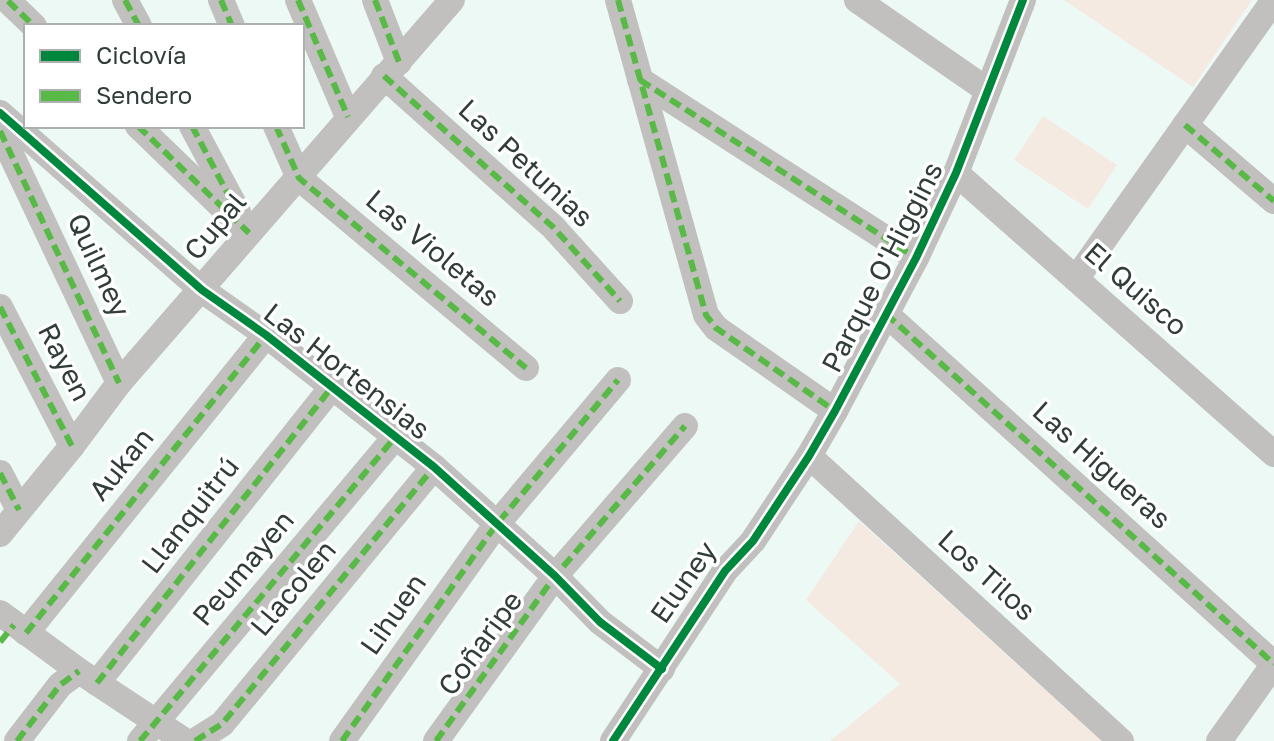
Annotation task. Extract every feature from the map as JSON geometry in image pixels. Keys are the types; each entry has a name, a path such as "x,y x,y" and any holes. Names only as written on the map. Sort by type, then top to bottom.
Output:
{"street":[{"path":"125,0 138,24"},
{"path":"221,0 231,24"},
{"path":"298,0 348,117"},
{"path":"375,0 391,69"},
{"name":"Cupal","path":"0,534 119,383 452,0"},
{"path":"618,0 709,320 835,411"},
{"path":"857,0 987,90"},
{"name":"Parque O'Higgins","path":"753,541 835,411 916,258 956,173 1023,0"},
{"path":"1076,279 1274,0"},
{"path":"8,1 32,24"},
{"name":"Las Petunias","path":"391,69 553,227 620,301"},
{"path":"640,80 916,258"},
{"name":"Las Hortensias","path":"0,113 202,290 266,335 434,467 555,576 600,622 662,669"},
{"path":"1185,125 1274,201"},
{"path":"140,128 249,233"},
{"path":"193,128 249,233"},
{"path":"277,128 299,178"},
{"name":"Quilmey","path":"0,131 119,383"},
{"name":"El Quisco","path":"956,173 1274,454"},
{"name":"Las Violetas","path":"299,178 526,368"},
{"name":"Rayen","path":"0,307 72,446"},
{"name":"Las Higueras","path":"886,314 1274,664"},
{"name":"Aukan","path":"10,628 266,335"},
{"name":"Lihuen","path":"342,741 496,525 618,380"},
{"name":"Llanquitrú","path":"17,741 60,685 88,677 332,387"},
{"name":"Coñaripe","path":"436,741 555,576 685,426"},
{"name":"Peumayen","path":"148,731 396,436"},
{"name":"Los Tilos","path":"809,456 1121,741"},
{"name":"Llacolen","path":"195,741 222,724 434,467"},
{"path":"0,473 19,510"},
{"name":"Eluney","path":"613,741 725,571 753,541"},
{"path":"10,628 88,677 148,731 185,741"},
{"path":"1219,741 1274,664"}],"shaded area":[{"path":"1064,0 1252,0 1193,87"},
{"path":"1043,116 1117,165 1088,209 1014,160"},
{"path":"859,521 1102,741 830,741 900,684 806,600"}],"marked path":[{"path":"125,0 138,24"},
{"path":"221,0 231,24"},
{"path":"298,0 348,117"},
{"path":"375,0 399,62"},
{"path":"618,0 706,315 716,328 835,411"},
{"path":"8,1 32,24"},
{"path":"384,76 553,227 620,301"},
{"path":"640,80 916,258"},
{"path":"1185,125 1274,201"},
{"path":"140,128 249,233"},
{"path":"193,128 241,219"},
{"path":"277,128 299,178 526,368"},
{"path":"0,131 119,383"},
{"path":"0,307 72,446"},
{"path":"886,314 1274,664"},
{"path":"26,633 266,335"},
{"path":"342,741 496,525 618,380"},
{"path":"97,683 332,387"},
{"path":"436,741 555,576 685,426"},
{"path":"140,741 396,436"},
{"path":"195,741 222,724 434,467"},
{"path":"0,473 19,510"},
{"path":"0,642 14,625"},
{"path":"17,741 60,685 79,671"}],"cycle path":[{"path":"613,741 725,571 753,541 835,411 916,258 956,173 1023,0"},
{"path":"0,113 202,290 266,335 434,467 555,576 600,622 662,669"}]}
